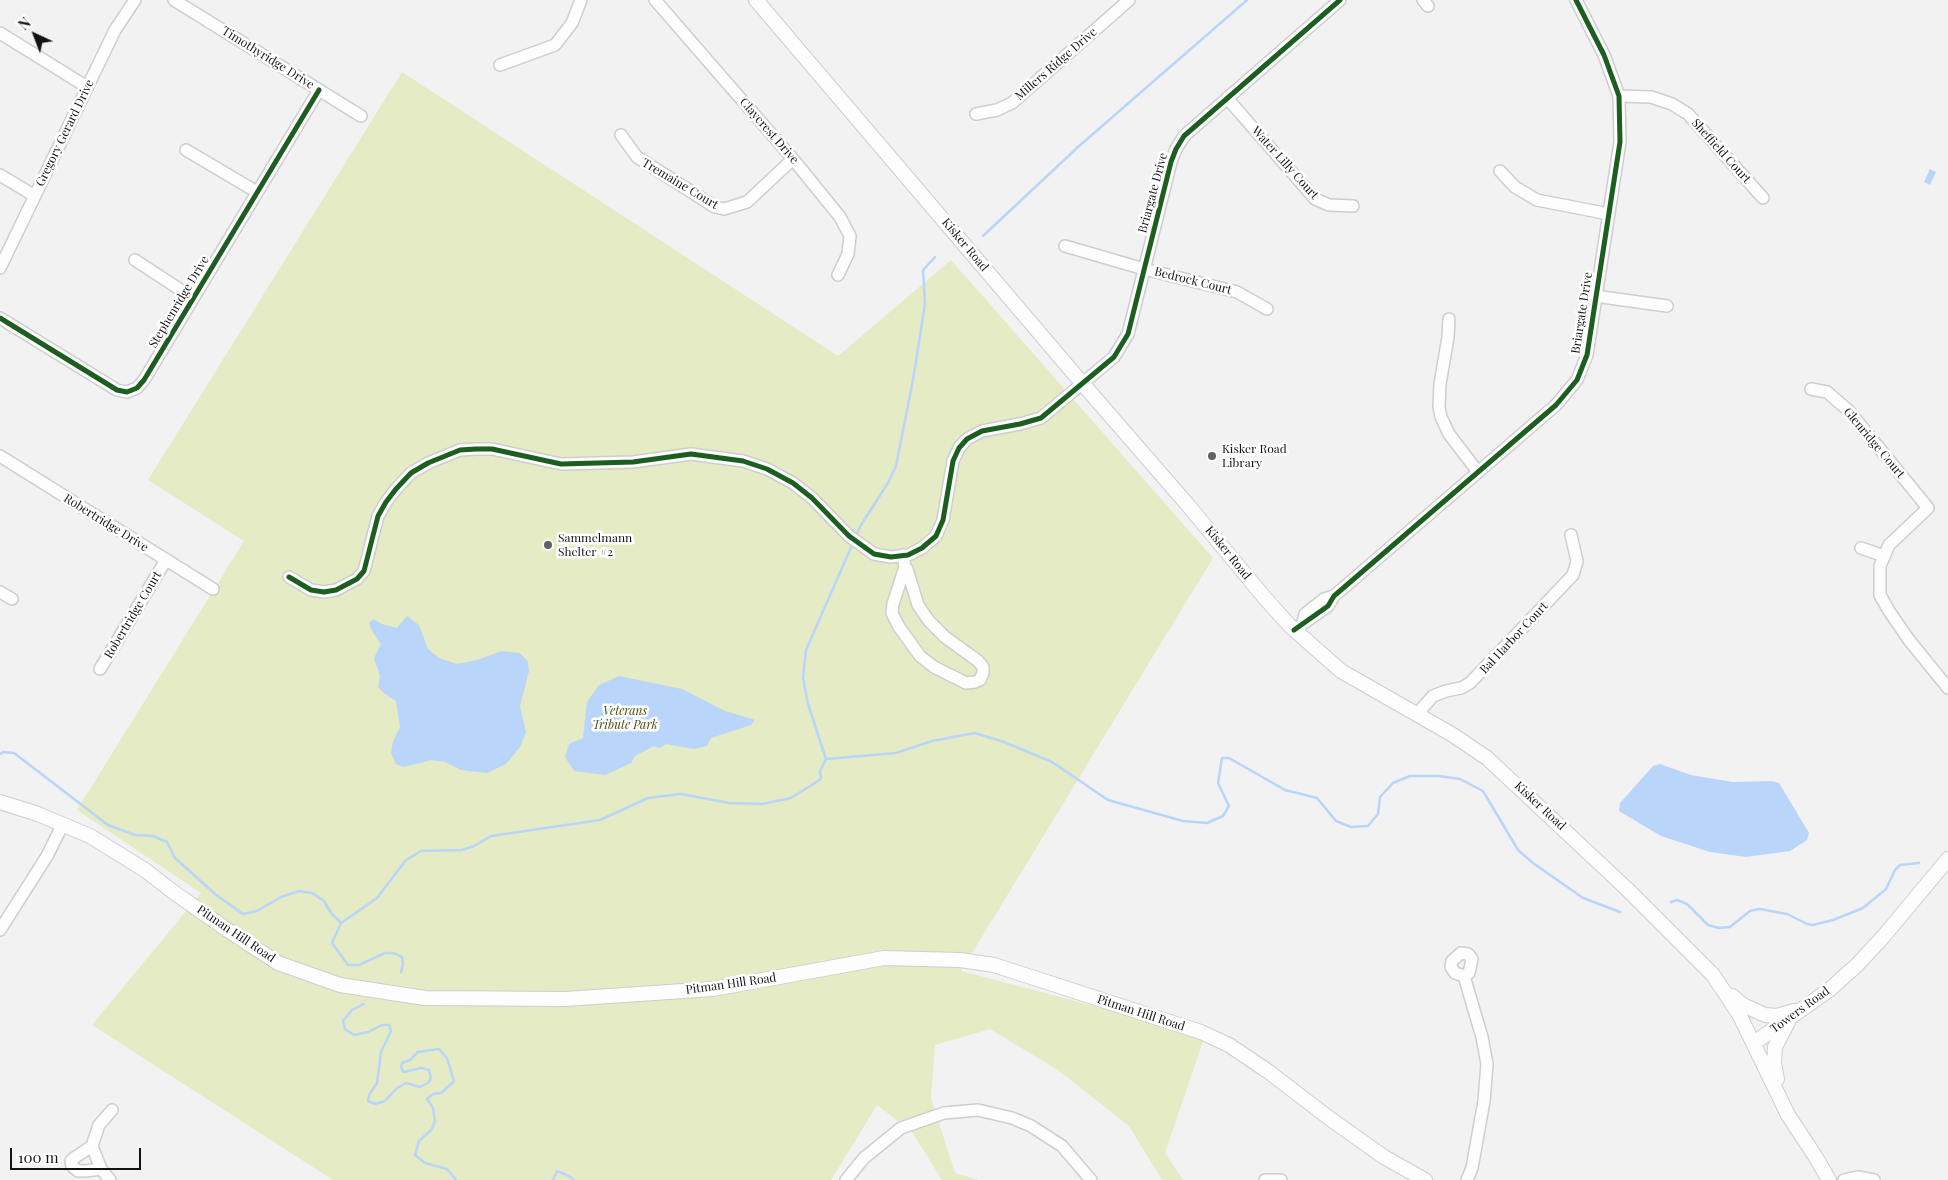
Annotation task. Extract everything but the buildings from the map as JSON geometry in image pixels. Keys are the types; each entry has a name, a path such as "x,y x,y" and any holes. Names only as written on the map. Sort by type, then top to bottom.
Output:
{"main road":[{"name":"Kisker Road","path":"756,0 1187,504 1264,598 1299,626 1306,639 1341,671 1417,714 1487,758 1627,888 1713,975 1740,1014 1754,1043"},
{"name":"Pitman Hill Road","path":"0,802 38,814 90,836 146,870 172,891 278,963 340,985 425,998 564,999 713,989 884,958 960,960 994,965 1201,1032 1230,1045 1384,1157 1425,1180"},
{"name":"Towers Road","path":"1754,1043 1829,990 1870,951 1948,859"},
{"path":"1723,988 1743,1005 1770,1016 1784,1015 1810,1003"},
{"path":"1782,1105 1773,1054 1778,1039 1794,1014"},
{"path":"1754,1043 1782,1105 1829,1180"}],"street":[{"name":"Gregory Gerard Drive","path":"0,268 115,30 135,0"},
{"name":"Timothyridge Drive","path":"174,0 361,116"},
{"path":"500,65 555,44 572,23 581,0"},
{"name":"Claycrest Drive","path":"655,0 793,159 840,217 850,236 848,254 838,275"},
{"name":"Millers Ridge Drive","path":"976,114 997,110 1012,103 1128,0"},
{"name":"Briargate Drive","path":"904,561 908,555 922,548 936,536 943,520 952,461 959,448 967,439 982,431 1041,418 1114,357 1128,334 1176,149 1184,136 1340,0"},
{"name":"Briargate Drive","path":"1299,626 1305,614 1324,599 1334,596 1556,405 1573,386 1583,367 1587,354 1620,142 1619,96 1604,55 1576,0"},
{"path":"0,33 88,87"},
{"name":"Stephenridge Drive","path":"0,318 117,390 127,392 140,386 319,90"},
{"name":"Sheffield Court","path":"1619,96 1651,97 1672,104 1688,114 1763,198"},
{"name":"Water Lilly Court","path":"1228,98 1315,199 1329,205 1353,206"},
{"name":"Tremaine Court","path":"621,135 637,157 715,207 724,209 733,208 747,202 793,159"},
{"path":"186,150 257,192"},
{"path":"1500,171 1515,187 1537,200 1609,214"},
{"path":"0,175 35,196"},
{"name":"Bedrock Court","path":"1064,246 1144,270 1237,292 1267,309"},
{"path":"135,260 193,298"},
{"path":"1596,296 1667,306"},
{"path":"1449,319 1440,384 1439,407 1441,417 1449,434 1478,472"},
{"name":"Glenridge Court","path":"1811,389 1827,392 1849,411 1928,508 1894,538 1884,556"},
{"path":"289,578 311,590 324,592 336,590 357,580 364,570 378,516 391,495 412,474 428,463 460,450 492,449 561,464 633,462 691,454 742,461 793,483 812,498 853,538 874,554 904,561"},
{"name":"Robertridge Drive","path":"0,456 213,589"},
{"name":"Bal Harbor Court","path":"1417,714 1433,696 1461,688 1470,683 1573,575 1577,561 1571,535"},
{"path":"1861,548 1884,556 1880,566 1880,595 1888,611 1909,640 1948,688"},
{"name":"Robertridge Court","path":"100,669 166,560"},
{"path":"904,561 918,605 945,637 978,661 983,667 980,680 966,682 950,676 920,656 908,641 892,613 904,561"},
{"path":"0,592 12,599"},
{"path":"0,929 47,856 63,824"},
{"path":"1464,976 1482,1037 1487,1064 1484,1101 1474,1159 1467,1180"},
{"path":"101,1169 78,1170 72,1166 71,1161 92,1146 99,1125 112,1110"},
{"path":"846,1180 864,1158 901,1128 944,1113 978,1110 1012,1118 1030,1126 1062,1146 1092,1180"},
{"path":"92,1146 101,1169 110,1180"},
{"path":"1844,1180 1858,1177 1874,1180"},
{"path":"1265,1180 1281,1180"}],"green space":[{"name":"Veterans Tribute Park","path":"402,72 838,356 951,260 1213,558 961,971 1205,1035 1165,1153 1183,1180 1162,1180 1129,1126 1058,1070 990,1029 935,1045 931,1098 955,1173 979,1180 942,1180 912,1132 877,1105 831,1180 333,1180 92,1025 201,893 77,810 244,541 148,480"}],"water":[{"path":"1930,169 1936,172 1930,185 1924,182"},
{"path":"407,616 419,625 428,649 439,658 457,664 477,660 502,651 520,653 528,662 529,671 520,706 526,732 520,747 506,764 487,773 461,770 445,762 432,760 403,767 396,764 391,753 393,741 400,727 396,701 378,687 380,676 374,658 381,644 369,623 373,619 382,624 397,628"},
{"path":"619,676 682,689 725,711 755,720 751,725 711,738 707,746 694,749 666,744 659,748 654,746 635,756 631,763 605,775 574,771 565,757 569,744 583,738 587,702 599,685"},
{"path":"1660,764 1691,775 1733,782 1771,781 1779,783 1809,833 1807,840 1790,851 1746,857 1710,852 1661,836 1619,811 1620,803 1653,766"}],"waterway":[{"path":"983,236 1078,147 1247,0"},
{"path":"855,538 896,466 913,380 925,304 923,270 935,257"},
{"path":"401,972 402,957 394,953 385,953 359,965 348,965 332,943 341,923 377,898 406,860 421,851 462,850 474,846 491,836 600,820 648,798 681,794 729,803 762,804 791,798 821,779 820,771 826,759 808,704 803,678 806,650 853,543"},
{"path":"826,759 896,753 932,741 975,733 1004,742 1052,762 1108,800 1183,821 1207,823 1223,816 1229,806 1218,783 1222,758 1229,758 1285,790 1317,798 1336,821 1351,827 1368,826 1378,814 1380,797 1393,783 1410,776 1439,776 1460,779 1483,791 1518,850 1533,863 1583,898 1620,912"},
{"path":"0,754 3,752 14,753 108,825 135,835 153,836 167,842 175,858 215,894 243,914 257,911 281,897 299,891 312,893 324,901 331,913 341,923"},
{"path":"1671,902 1677,900 1687,904 1708,925 1719,928 1730,927 1750,911 1760,909 1787,914 1813,925 1833,920 1863,908 1886,889 1895,870 1900,865 1919,863"},
{"path":"364,1004 352,1010 343,1021 345,1029 354,1035 368,1032 382,1025 389,1025 391,1031 381,1052 377,1083 369,1095 368,1101 375,1104 385,1101 397,1088 406,1083 420,1087 428,1083 431,1078 429,1070 421,1068 404,1072 401,1068 402,1063 410,1060 418,1052 439,1049 447,1058 454,1081 441,1093 433,1094 427,1099 433,1108 435,1121 432,1129 419,1141 415,1155 425,1163 447,1169 456,1180"},
{"path":"553,1180 557,1171 574,1180"}],"cycle path":[{"path":"289,577 311,590 324,592 336,590 357,579 364,571 378,516 396,489 411,473 428,463 460,450 476,449 492,449 561,464 633,462 691,454 743,461 767,469 793,483 812,498 849,536 874,554 891,557 908,555 922,548 936,536 943,520 953,461 959,448 967,439 982,431 1041,418 1114,357 1128,334 1171,162 1184,136 1340,0"},
{"path":"1294,630 1328,606 1334,596 1556,405 1577,380 1587,355 1620,142 1619,96 1604,55 1576,0"},
{"path":"0,318 117,390 127,392 137,388 144,380 319,90"}],"place":[{"name":"Kisker Road Library","path":"1212,456"},
{"name":"Sammelmann Shelter #2","path":"548,545"}]}
